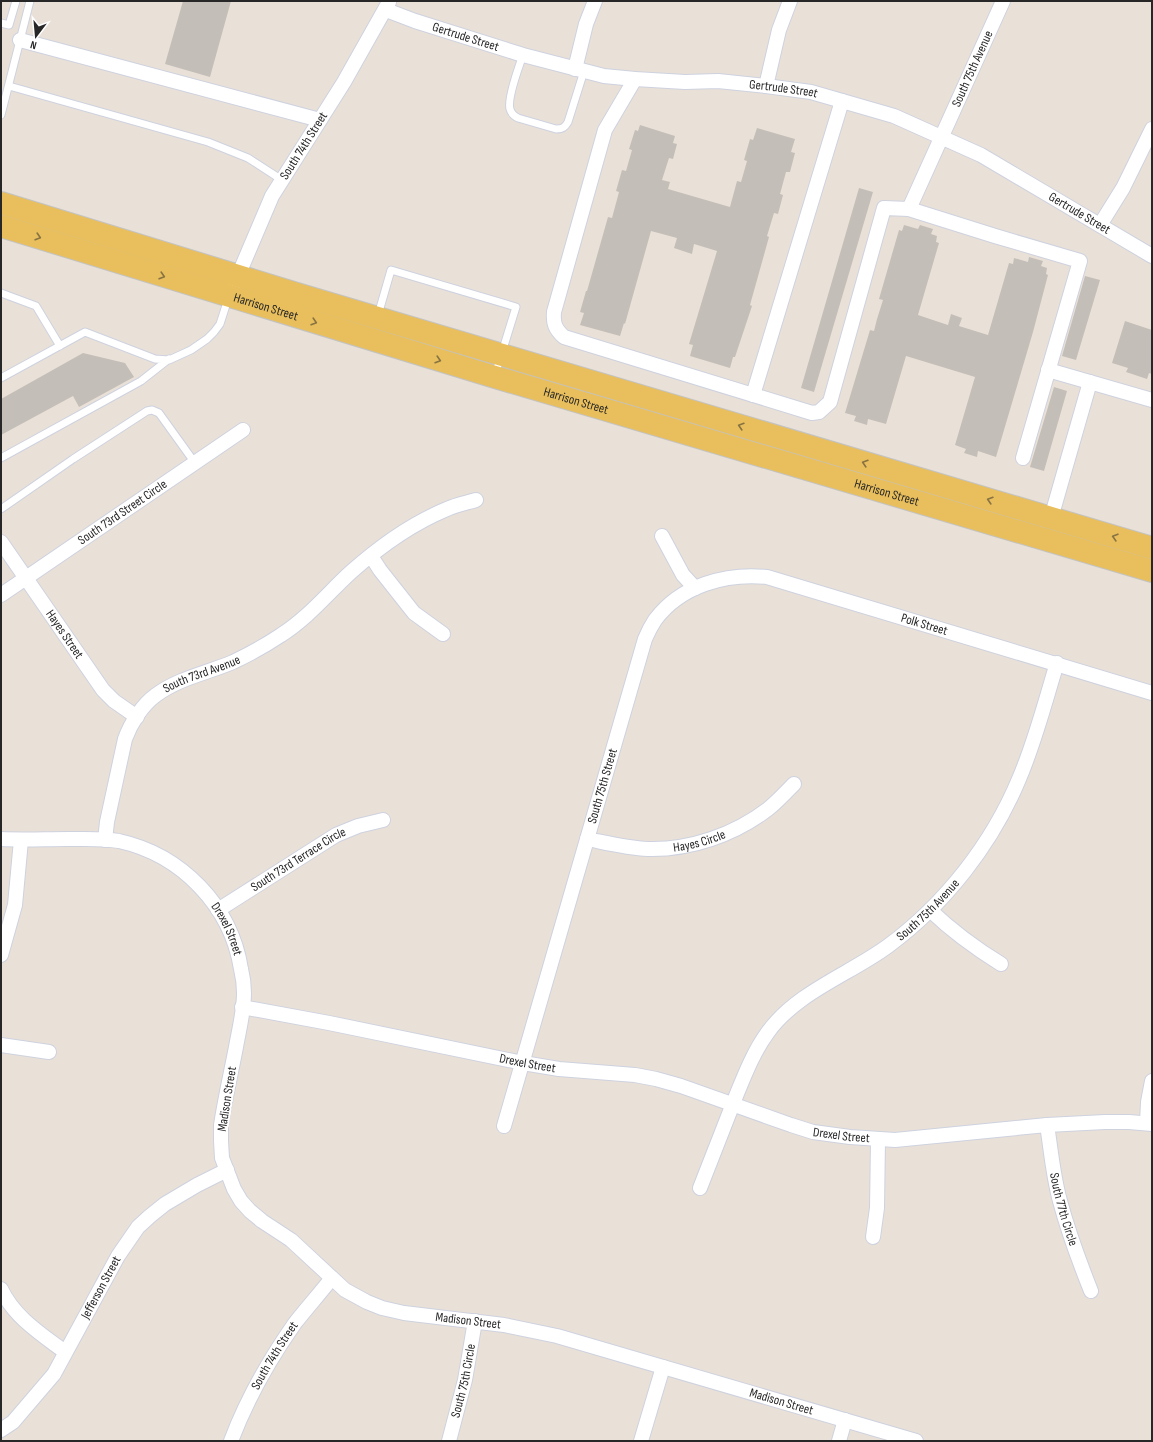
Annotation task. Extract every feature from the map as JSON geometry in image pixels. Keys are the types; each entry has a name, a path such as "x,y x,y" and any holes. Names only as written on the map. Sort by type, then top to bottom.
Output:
{"main road":[{"name":"Harrison Street","path":"1,204 377,318 1152,548"},
{"name":"Harrison Street","path":"1,226 495,377 1152,571"}],"street":[{"path":"580,70 586,24 595,1"},
{"path":"766,86 779,30 790,1"},
{"name":"South 75th Avenue","path":"909,209 1003,1"},
{"name":"Gertrude Street","path":"388,5 415,22 523,55 604,76 685,82 718,81 811,92 894,116 980,155 1152,256"},
{"name":"South 74th Street","path":"229,296 266,208 344,82 388,5"},
{"path":"20,40 320,120"},
{"path":"635,79 605,130 554,312 554,320 557,330 564,337 812,413 819,412 830,402 884,208 909,209 1080,261 1023,458"},
{"path":"752,395 842,100"},
{"path":"1100,225 1123,188 1152,128"},
{"path":"1048,370 1152,400"},
{"path":"1051,518 1090,382"},
{"name":"South 73rd Street Circle","path":"1,595 243,430"},
{"name":"South 73rd Avenue","path":"105,840 107,822 125,739 144,705 166,688 181,680 233,662 283,634 305,617 352,571 388,542 447,509 476,500"},
{"path":"662,536 683,575 695,588"},
{"name":"Hayes Street","path":"1,542 103,690 114,701 137,717"},
{"path":"371,556 380,570 414,613 443,634"},
{"name":"Polk Street","path":"695,588 703,584 732,577 750,575 768,577 1152,692"},
{"name":"South 75th Street","path":"523,1063 645,639 655,621 666,608 675,600 695,588"},
{"name":"South 75th Avenue","path":"700,1188 745,1074 758,1048 769,1031 782,1017 805,998 887,947 906,933 941,899 974,859 991,834 1007,806 1029,755 1057,663"},
{"name":"Hayes Circle","path":"587,839 648,849 672,848 703,841 727,833 752,820 769,808 794,784"},
{"name":"South 73rd Terrace Circle","path":"218,910 336,835 358,826 383,820"},
{"name":"Drexel Street","path":"1,839 88,839 119,841 142,848 171,862 204,890 229,927 239,956 244,983 242,1008 523,1063 559,1069 656,1079 681,1086 813,1132 850,1138 895,1140 1047,1125 1105,1122 1149,1124"},
{"path":"1,955 15,905 21,840"},
{"path":"930,910 943,923 974,947 1001,964"},
{"name":"Madison Street","path":"242,1008 240,1026 221,1125 222,1158 226,1170 234,1189 250,1211 262,1221 291,1240 345,1290 382,1308 404,1313 504,1325 557,1336 916,1441"},
{"path":"1,1045 49,1052"},
{"path":"504,1126 523,1063"},
{"path":"1149,1124 1148,1102 1152,1081"},
{"name":"South 77th Circle","path":"1047,1125 1059,1200 1077,1255 1091,1291"},
{"path":"873,1237 877,1208 878,1140"},
{"name":"Jefferson Street","path":"1,1430 13,1422 54,1374 118,1256 138,1227 165,1204 226,1170"},
{"name":"South 74th Street","path":"231,1441 248,1401 272,1358 296,1322 332,1278"},
{"path":"1,1289 8,1303 30,1326 65,1352"},
{"name":"South 75th Circle","path":"449,1441 465,1380 475,1321"},
{"path":"641,1441 663,1367"},
{"path":"839,1441 846,1420"}],"lane":[{"path":"1,23 9,25 16,1"},
{"path":"1,115 30,1"},
{"path":"523,55 509,103 511,112 518,118 556,129 562,129 568,122 580,70"},
{"path":"9,86 208,142 248,158 282,180"},
{"path":"377,318 391,270 516,307 495,377"},
{"path":"1,293 36,306 60,346"},
{"path":"1,458 141,381 169,359 191,350 208,339 220,324 229,296"},
{"path":"1,378 85,332 155,358 169,359"},
{"path":"1,509 73,459 147,411 152,410 159,413 195,463"}],"building":[{"path":"183,1 231,1 210,77 165,64"},
{"path":"640,125 675,136 673,143 677,144 673,159 669,158 662,180 670,182 668,189 730,207 737,181 741,182 747,161 744,160 750,139 753,140 757,128 795,139 791,152 795,153 790,172 786,172 780,194 783,195 778,214 774,213 767,236 769,237 750,305 752,306 730,368 690,356 693,345 689,344 717,251 694,244 692,254 674,248 677,238 651,231 625,324 624,323 620,336 580,325 584,313 580,312 608,217 612,218 619,192 616,191 622,170 626,171 632,150 629,149 635,130 638,131"},
{"path":"859,188 873,192 814,392 801,388"},
{"path":"904,225 918,229 920,225 933,229 931,234 937,236 936,242 939,243 918,315 948,325 951,314 962,318 959,326 988,335 1009,263 1013,264 1014,258 1028,262 1029,257 1043,261 1041,266 1047,268 1046,274 1048,275 1033,332 996,457 978,451 977,457 964,453 966,449 955,445 975,377 906,356 886,424 868,419 867,425 854,421 856,416 845,413 870,330 874,331 883,300 879,299 899,230 902,231"},
{"path":"1085,276 1100,280 1076,360 1062,356"},
{"path":"1125,321 1152,330 1152,374 1149,373 1147,379 1126,372 1128,368 1112,363"},
{"path":"83,353 125,363 134,377 79,407 73,396 1,435 1,399"},
{"path":"1054,387 1067,391 1044,471 1030,467"}]}
